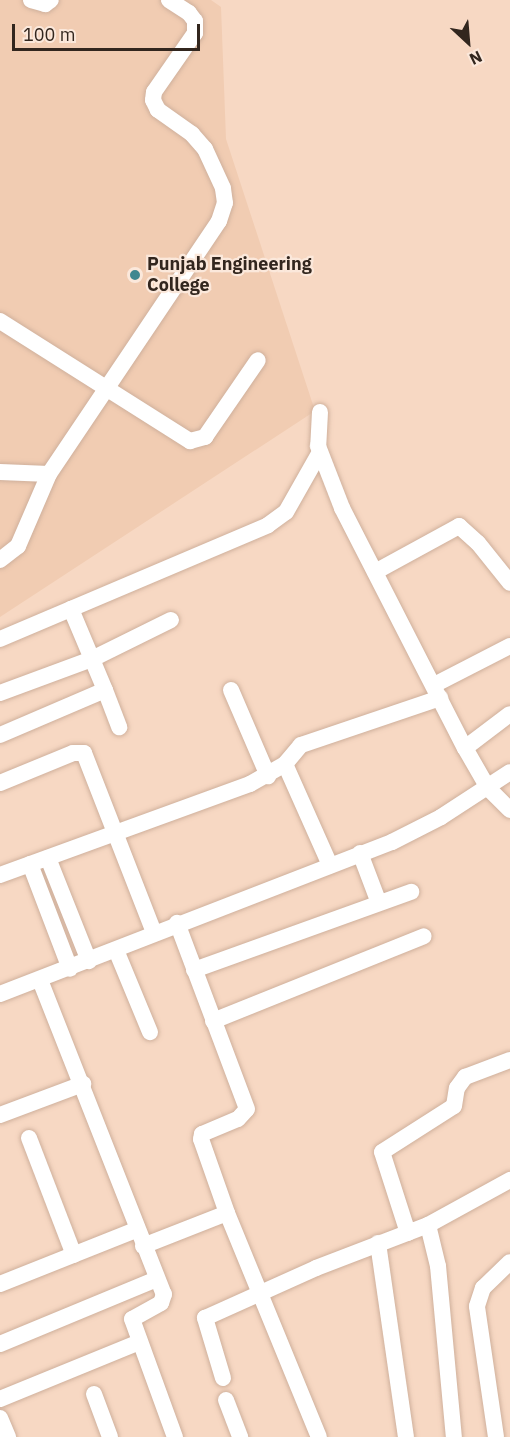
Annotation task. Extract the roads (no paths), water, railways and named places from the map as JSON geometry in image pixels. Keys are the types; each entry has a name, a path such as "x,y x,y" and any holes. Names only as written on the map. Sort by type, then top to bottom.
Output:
{"street":[{"path":"31,0 45,4 51,0"},
{"path":"0,560 18,546 49,474 219,221 225,203 223,188 205,149 192,134 158,110 153,100 154,92 195,33 195,21 189,13 169,0"},
{"path":"0,321 190,441 198,441 258,360"},
{"path":"320,412 317,439 342,508 465,748 488,788 510,810"},
{"path":"0,639 277,520 321,452"},
{"path":"0,472 49,474"},
{"path":"375,572 459,526 478,543 510,583"},
{"path":"71,609 119,727"},
{"path":"0,693 92,659 171,620"},
{"path":"0,875 268,776 285,764 301,745 437,691 510,646"},
{"path":"0,735 105,690"},
{"path":"231,690 268,776"},
{"path":"465,748 510,714"},
{"path":"0,783 73,753 84,753 154,933"},
{"path":"285,764 330,865"},
{"path":"0,994 70,969 177,923 407,835 488,788 510,772"},
{"path":"360,853 379,903"},
{"path":"48,858 89,961"},
{"path":"30,864 70,969"},
{"path":"194,970 411,891"},
{"path":"177,923 247,1110 238,1119 202,1134 201,1139 227,1213 319,1437"},
{"path":"213,1021 424,936"},
{"path":"116,950 150,1032"},
{"path":"40,980 83,1084 164,1300 132,1319 175,1437"},
{"path":"408,1233 382,1152 454,1106 457,1088 465,1077 510,1060"},
{"path":"0,1115 83,1084"},
{"path":"29,1138 75,1255"},
{"path":"223,1378 205,1318 378,1243 428,1225 510,1180"},
{"path":"143,1246 227,1213"},
{"path":"428,1225 438,1266 454,1437"},
{"path":"0,1284 136,1230"},
{"path":"378,1243 406,1437"},
{"path":"496,1437 477,1306 483,1287 510,1263"},
{"path":"0,1344 157,1279"},
{"path":"0,1399 140,1342"},
{"path":"94,1394 110,1437"},
{"path":"226,1401 240,1437"},
{"path":"0,1418 8,1437"}],"place":[{"name":"Punjab Engineering College","path":"135,275"}]}
